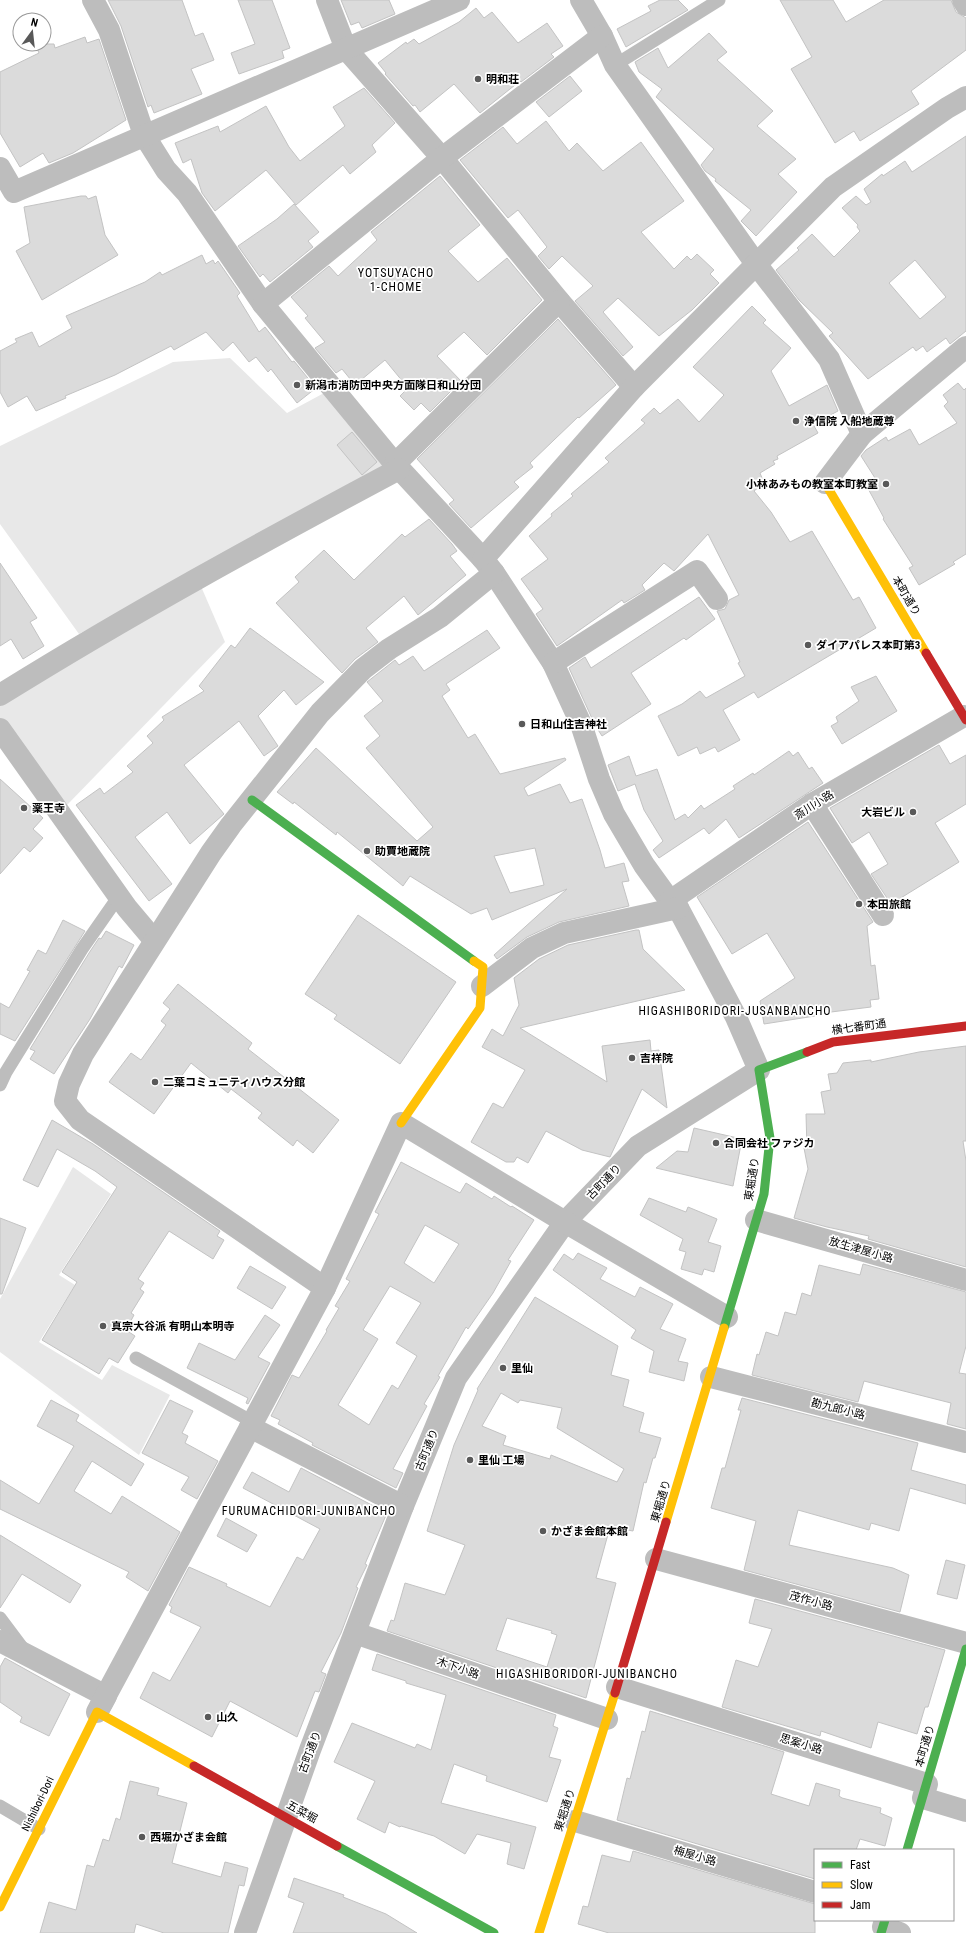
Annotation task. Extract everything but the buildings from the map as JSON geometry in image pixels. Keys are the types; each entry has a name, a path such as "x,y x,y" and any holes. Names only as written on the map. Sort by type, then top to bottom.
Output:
{"street":[{"path":"93,0 109,30 144,135 166,170 186,193 262,304 397,466 489,566 553,663 581,724 598,779 614,814 644,866 674,905 736,1017 759,1070"},
{"path":"327,0 346,49 442,158 559,301 634,388"},
{"path":"0,168 14,192 459,0"},
{"path":"581,0 602,36 615,65 756,264 829,359 862,434"},
{"path":"963,0 966,5"},
{"path":"262,304 442,158 602,36"},
{"path":"325,1288 80,1120 65,1101 69,1084 83,1054 154,940 211,853 320,713 363,669 389,649 440,616 489,566 634,388 833,187 947,108 966,97"},
{"path":"0,695 67,653 237,555 397,466 559,301"},
{"path":"825,483 862,434 966,347"},
{"name":"本町通り","path":"825,483 965,718"},
{"path":"553,663 697,571 717,599"},
{"name":"斎川小路","path":"674,905 812,804 965,718"},
{"path":"0,729 119,896 154,940"},
{"path":"0,1641 28,1655 102,1704 325,1288 401,1123 480,1008 483,967 252,800"},
{"path":"812,804 883,916"},
{"path":"482,986 532,948 564,933 674,905"},
{"name":"横七番町通","path":"759,1070 833,1042 966,1026"},
{"name":"東堀通り","path":"538,1933 617,1687 711,1377 727,1317 764,1194 770,1138 759,1070"},
{"name":"古町通り","path":"245,1933 285,1817 403,1506 456,1378 565,1222 638,1146 759,1070"},
{"path":"401,1123 565,1222 727,1317"},
{"name":"放生津屋小路","path":"756,1220 966,1280"},
{"name":"勘九郎小路","path":"711,1377 966,1442"},
{"path":"252,1424 403,1506"},
{"name":"茂作小路","path":"656,1559 966,1643"},
{"name":"木下小路","path":"355,1633 607,1719"},
{"name":"本町通り","path":"906,1849 925,1791 966,1649"},
{"name":"思案小路","path":"617,1687 925,1791 966,1811"},
{"name":"五菜堀","path":"102,1704 285,1817 494,1933"},
{"name":"Nishibori-Dori","path":"0,1906 102,1704"},
{"name":"梅屋小路","path":"574,1821 814,1892"}],"lane":[{"path":"615,65 719,0"},
{"path":"0,1085 6,1072 82,949 119,896"},
{"path":"136,1358 252,1424"},
{"path":"0,1618 28,1655"},
{"path":"0,1806 39,1829"}],"shaded area":[{"path":"230,358 287,413 324,393 392,466 79,634 0,524 0,446 173,362"},
{"path":"200,584 225,642 67,805 0,718 0,703"},
{"path":"73,1167 111,1194 59,1275 75,1285 39,1342 102,1380 112,1365 170,1395 139,1455 0,1352 0,1299"}],"traffic: fast":[{"path":"252,800 474,961"},
{"path":"724,1328 764,1194 770,1138 759,1070 807,1052"},
{"path":"907,1849 966,1649"},
{"path":"337,1846 494,1933"},
{"path":"881,1933 885,1921"}],"traffic: slow":[{"path":"825,483 926,653"},
{"path":"401,1123 480,1008 483,967 474,961"},
{"path":"666,1522 724,1328"},
{"path":"539,1933 615,1693"},
{"path":"0,1907 97,1712 194,1766"}],"traffic: jam":[{"path":"926,653 966,720"},
{"path":"807,1052 833,1042 966,1026"},
{"path":"615,1693 666,1522"},
{"path":"194,1766 337,1846"}],"place":[{"name":"明和荘","path":"478,79"},
{"name":"新潟市消防団中央方面隊日和山分団","path":"297,385"},
{"name":"浄信院 入船地蔵尊","path":"796,421"},
{"name":"小林あみもの教室本町教室","path":"886,484"},
{"name":"ダイアパレス本町第3","path":"808,645"},
{"name":"日和山住吉神社","path":"522,724"},
{"name":"薬王寺","path":"24,808"},
{"name":"大岩ビル","path":"913,812"},
{"name":"助賈地蔵院","path":"367,851"},
{"name":"本田旅館","path":"859,904"},
{"name":"吉祥院","path":"632,1058"},
{"name":"二葉コミュニティハウス分館","path":"155,1082"},
{"name":"合同会社 ファジカ","path":"716,1143"},
{"name":"真宗大谷派 有明山本明寺","path":"103,1326"},
{"name":"里仙","path":"503,1368"},
{"name":"里仙 工場","path":"470,1460"},
{"name":"かざま会館本館","path":"543,1531"},
{"name":"山久","path":"208,1717"},
{"name":"西堀かざま会館","path":"142,1837"}],"district":[{"name":"YOTSUYACHO 1-CHOME","path":"396,280"},
{"name":"HIGASHIBORIDORI-JUSANBANCHO","path":"735,1011"},
{"name":"FURUMACHIDORI-JUNIBANCHO","path":"309,1511"},
{"name":"HIGASHIBORIDORI-JUNIBANCHO","path":"587,1674"}]}
